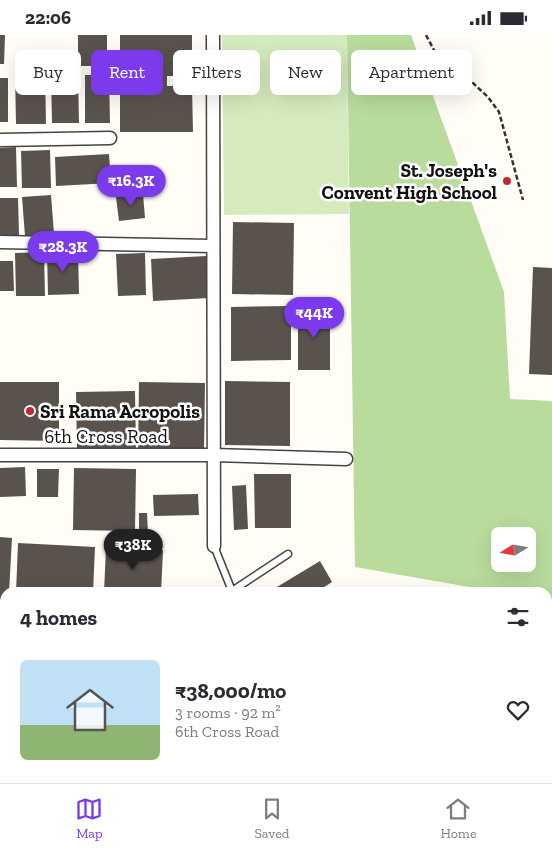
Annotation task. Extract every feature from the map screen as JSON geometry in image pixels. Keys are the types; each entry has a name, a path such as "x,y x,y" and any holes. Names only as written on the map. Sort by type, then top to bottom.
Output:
{"street":[{"path":"213,35 214,546"},
{"path":"0,140 110,138"},
{"path":"0,242 212,246"},
{"name":"6th Cross Road","path":"0,455 213,455 346,459"}],"lane":[{"path":"214,546 229,587"},
{"path":"238,587 288,554"}],"path":[{"path":"426,35 435,52 488,97 499,112 523,200"}],"green space":[{"path":"222,35 347,35 349,214 224,215 223,95 260,95 260,50 222,50"},
{"path":"347,35 411,35 416,50 351,50 351,95 433,95 504,292 510,399 552,401 552,587 469,587 355,567"}],"building":[{"path":"0,35 5,35 4,64 0,64"},
{"path":"78,35 107,35 107,50 91,50 91,66 81,66 81,50 78,50"},
{"path":"120,35 192,35 192,50 173,50 173,76 167,76 167,86 173,86 173,95 192,95 193,132 120,132 120,95 163,95 163,50 120,50"},
{"path":"85,75 91,75 91,95 109,95 110,123 85,123"},
{"path":"0,78 8,78 8,122 0,122"},
{"path":"15,95 45,95 46,124 16,124"},
{"path":"51,95 78,95 79,123 52,123"},
{"path":"16,147 17,187 0,187 0,148"},
{"path":"50,150 51,188 22,188 21,151"},
{"path":"109,154 111,183 56,186 55,157"},
{"path":"143,194 145,218 119,221 116,197"},
{"path":"51,195 54,234 25,236 22,197"},
{"path":"0,198 18,198 19,235 0,236"},
{"path":"233,222 294,223 293,295 232,294"},
{"path":"78,250 79,294 48,295 47,251"},
{"path":"44,252 45,296 16,296 15,253"},
{"path":"145,253 146,295 118,296 116,254"},
{"path":"206,256 209,298 153,301 151,259"},
{"path":"0,261 13,261 14,291 0,291"},
{"path":"533,267 552,268 552,375 529,374"},
{"path":"291,306 291,360 231,361 231,307"},
{"path":"298,307 330,307 330,370 298,370"},
{"path":"225,381 290,382 290,446 225,445"},
{"name":"Sri Rama Acropolis","path":"0,382 59,382 59,441 0,440"},
{"path":"139,382 205,383 204,452 138,451"},
{"path":"135,391 136,451 77,451 76,392"},
{"path":"25,467 26,496 0,497 0,468"},
{"path":"74,468 136,469 135,531 73,530"},
{"path":"37,469 59,469 58,497 37,497"},
{"path":"254,474 291,474 291,528 255,528"},
{"path":"246,485 248,529 234,530 232,486"},
{"path":"198,494 199,515 154,516 153,495"},
{"path":"139,513 147,513 148,533 139,533"},
{"path":"0,537 12,538 9,587 0,587"},
{"path":"18,543 95,547 93,587 16,587"},
{"path":"106,547 163,550 161,587 104,587"},
{"path":"320,561 332,582 324,587 277,587"}],"place":[{"name":"St. Joseph's Convent High School","path":"507,181"},
{"name":"Sri Rama Acropolis","path":"30,411"}]}
